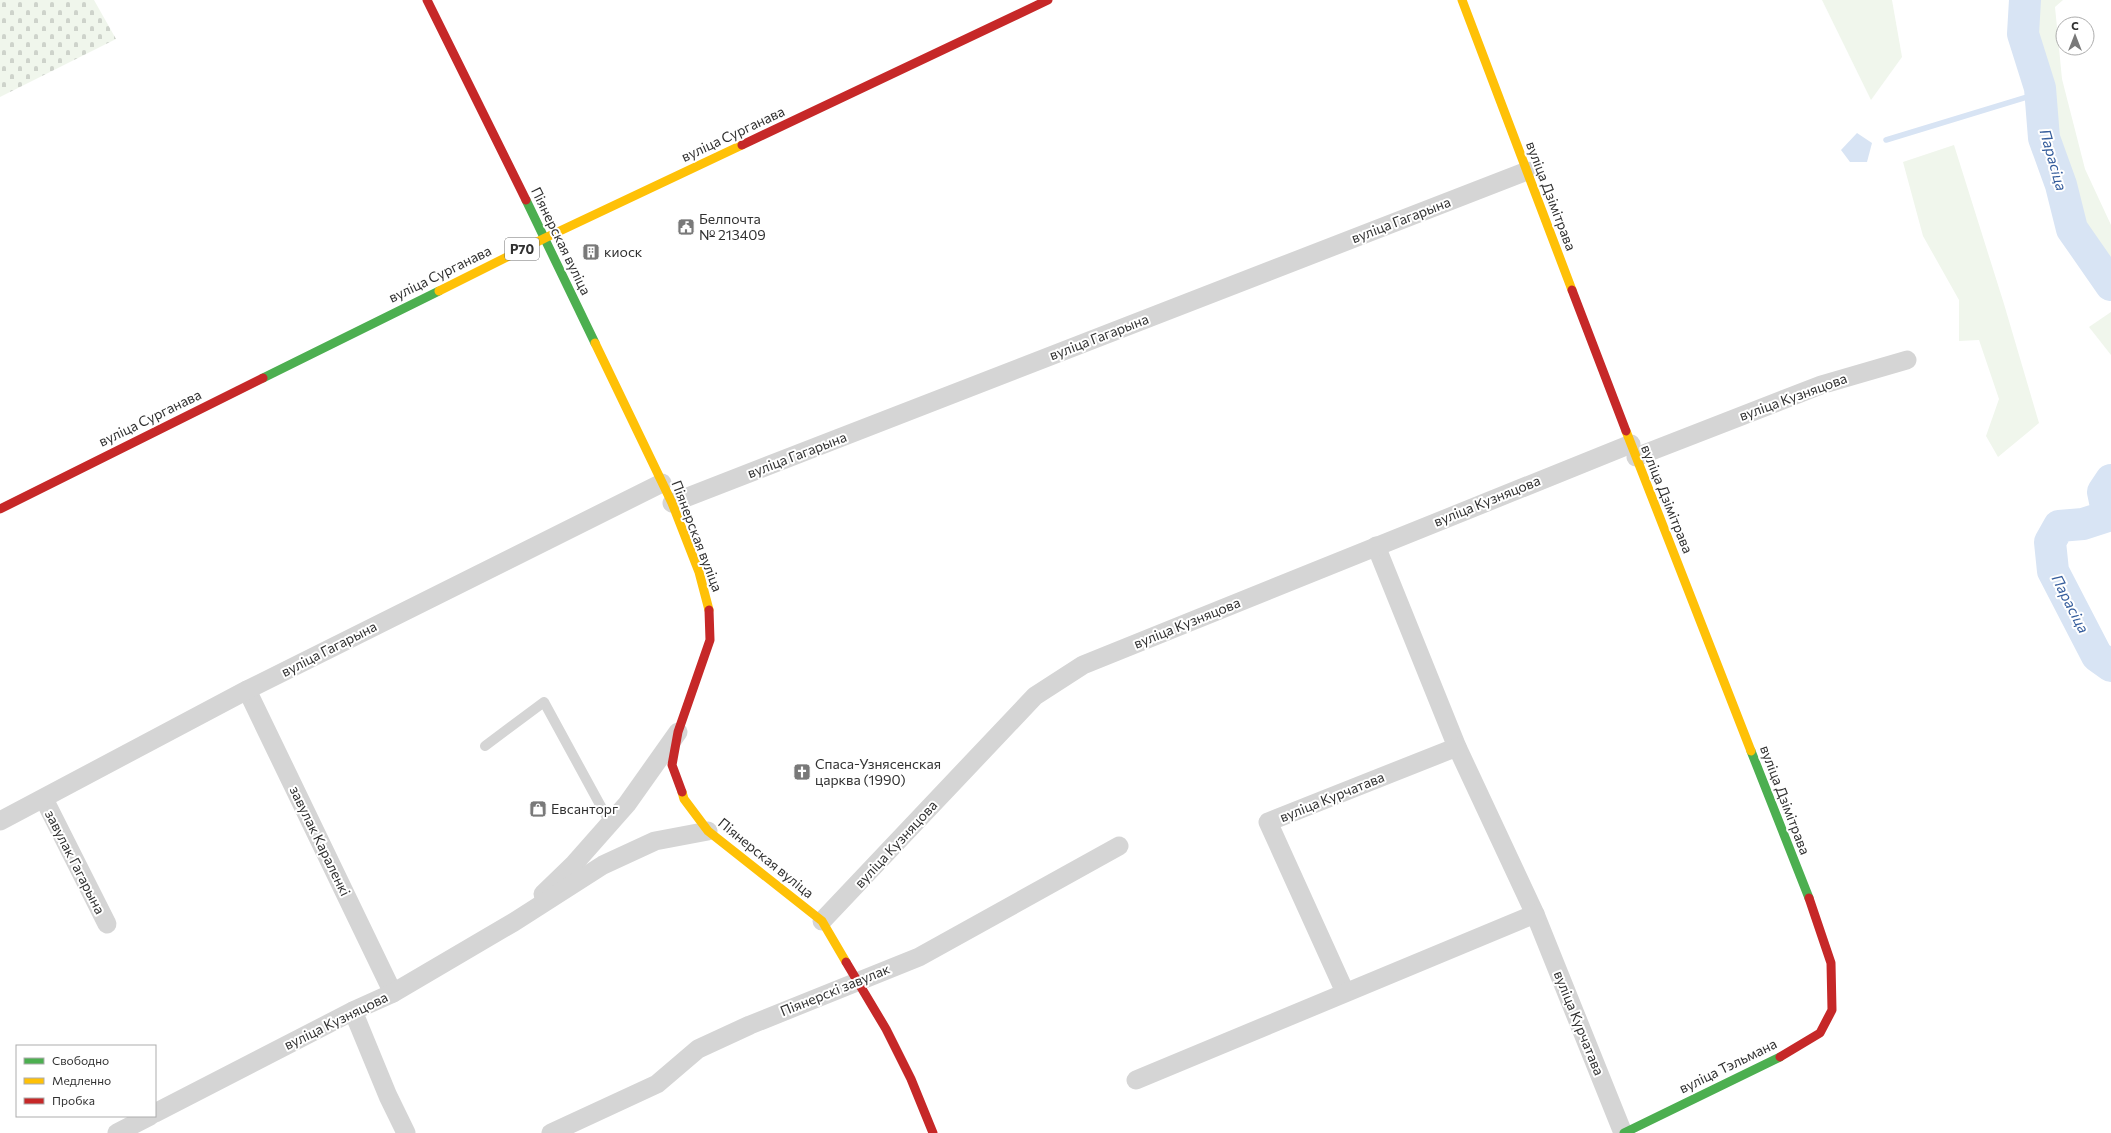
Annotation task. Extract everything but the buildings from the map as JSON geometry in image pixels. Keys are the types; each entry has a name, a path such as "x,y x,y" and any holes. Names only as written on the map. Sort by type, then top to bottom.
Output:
{"street":[{"name":"Піянерская вуліца","path":"427,0 545,238 662,482 699,572 709,606 710,640 678,732 672,765 684,799 708,832 822,921 886,1028 912,1079 933,1133"},
{"name":"вуліца Сурганава","path":"0,509 545,238 1048,0"},
{"name":"вуліца Дзімітрава","path":"1462,0 1633,450 1814,912 1831,963 1832,1010"},
{"name":"вуліца Гагарына","path":"672,504 1527,171"},
{"name":"вуліца Кузняцова","path":"822,921 1035,696 1083,665 1376,546 1633,450 1822,385 1907,360"},
{"name":"вуліца Гагарына","path":"0,821 247,690 662,482"},
{"name":"вуліца Курчатава","path":"1376,546 1457,747 1535,914 1623,1133"},
{"name":"завулак Караленкі","path":"247,690 393,993"},
{"name":"вуліца Кузняцова","path":"514,922 574,864 627,804 678,732"},
{"name":"вуліца Курчатава","path":"1345,992 1268,822 1457,747"},
{"name":"завулак Гагарына","path":"44,799 107,924"},
{"name":"вуліца Кузняцова","path":"156,1112 353,1011 393,993 514,922 603,865 655,841 708,832"},
{"name":"Піянерскі завулак","path":"551,1133 657,1084 698,1049 750,1025 919,956 1119,846"},
{"path":"1136,1080 1535,914"},
{"name":"вуліца Тэльмана","path":"1623,1133 1788,1053 1820,1033 1832,1010"},
{"path":"353,1011 388,1096 406,1133"},
{"path":"117,1133 148,1117"}],"lane":[{"path":"485,746 544,702 610,823"}],"green space":[{"path":"0,0 94,0 116,39 0,97"},
{"path":"1822,0 1892,0 1902,57 1871,100"},
{"path":"2031,0 2063,0 2055,7 2055,56 2060,56 2062,79 2085,169 2111,225 2111,264 2080,227 2056,142 2047,80 2029,29"},
{"path":"1954,145 2004,304 2039,423 1998,457 1986,436 1999,399 1979,340 1959,341 1959,300 1923,236 1903,162"},
{"path":"2111,312 2111,355 2089,327"}],"water":[{"path":"1857,133 1872,143 1867,162 1850,162 1841,150"}],"waterway":[{"name":"Парасіца","path":"2025,0 2023,34 2040,88 2044,138 2061,185 2072,229 2111,285"},
{"path":"1886,140 2040,93"},
{"name":"Парасіца","path":"2111,480 2103,492 2108,516 2083,524 2059,526 2050,542 2053,571 2097,656 2111,666"}],"traffic: fast":[{"path":"526,200 595,343"},
{"path":"263,378 439,291"},
{"path":"1751,751 1809,898"},
{"path":"1624,1133 1780,1057"}],"traffic: slow":[{"path":"1462,0 1572,290"},
{"path":"439,291 545,238 742,145"},
{"path":"595,343 672,503 699,572 709,610"},
{"path":"1626,431 1751,751"},
{"path":"682,792 684,799 708,831 822,921 846,962"}],"traffic: jam":[{"path":"427,0 526,200"},
{"path":"742,145 1048,0"},
{"path":"1572,290 1626,431"},
{"path":"0,509 263,378"},
{"path":"682,792 672,765 678,732 710,640 709,610"},
{"path":"1780,1057 1820,1033 1832,1010 1831,963 1809,898"},
{"path":"846,962 886,1029 911,1079 933,1133"}],"place":[{"name":"Белпочта № 213409","path":"686,227"},
{"name":"киоск","path":"591,252"},
{"name":"Спаса-Узнясенская царква (1990)","path":"802,772"},
{"name":"Евсанторг","path":"538,809"}]}
